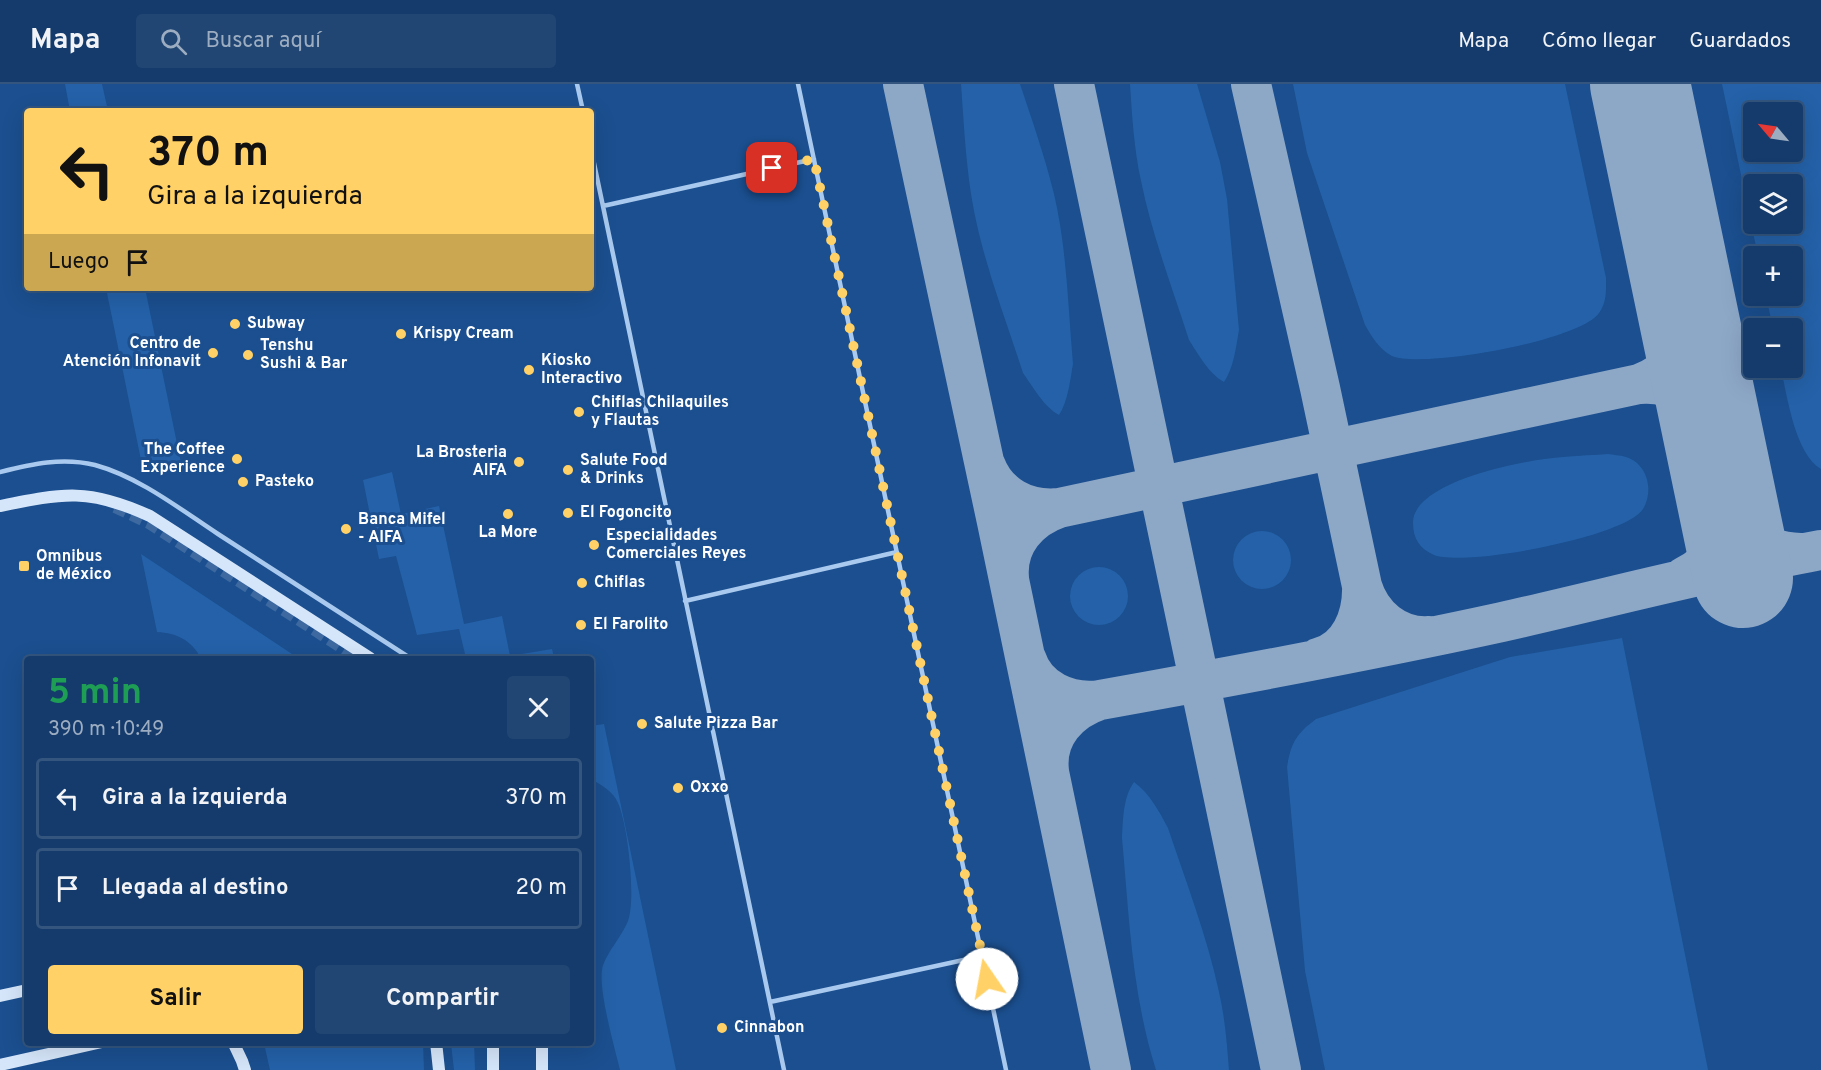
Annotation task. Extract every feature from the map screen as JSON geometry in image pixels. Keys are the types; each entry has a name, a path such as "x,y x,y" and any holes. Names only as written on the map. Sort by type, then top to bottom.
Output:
{"main road":[{"path":"0,506 70,494 88,495 127,506 150,516 367,656"},
{"path":"0,996 24,991"},
{"path":"0,1065 84,1046"},
{"path":"235,1046 245,1070"},
{"path":"436,1046 439,1070"},
{"path":"493,1046 494,1070"},
{"path":"542,1046 542,1070"}],"lane":[{"path":"577,84 582,108"},
{"path":"798,84 1006,1070"},
{"path":"603,206 814,159"},
{"path":"594,163 784,1070"},
{"path":"0,472 43,462 72,462 96,466 116,474 164,499 407,656"},
{"path":"685,601 897,552"},
{"path":"770,1002 982,957"}],"shaded area":[{"path":"65,84 102,84 107,108 69,108"},
{"path":"961,84 1020,84 1047,166 1062,236 1073,364 1067,397 1059,415 1044,402 1023,373 990,273 971,195"},
{"path":"1130,84 1197,84 1220,162 1227,199 1239,330 1236,350 1224,382 1209,369 1189,340 1163,261 1139,169"},
{"path":"1293,84 1565,84 1606,278 1605,300 1602,309 1586,323 1563,333 1500,350 1434,359 1409,359 1387,353 1376,342 1365,325 1307,153"},
{"path":"1722,84 1821,84 1821,469 1812,462 1798,438 1783,378 1803,378 1803,318 1771,318 1768,306 1803,306 1803,246 1756,246 1753,234 1803,234 1803,174 1743,174 1743,184"},
{"path":"107,291 146,291 181,463 143,470"},
{"path":"1608,454 1624,456 1639,466 1647,479 1648,494 1643,509 1630,520 1608,530 1544,547 1477,557 1451,558 1434,555 1425,550 1416,539 1413,523 1416,511 1439,490 1456,482 1492,470 1532,461"},
{"path":"392,472 401,514 439,506 464,624 502,616 510,656 466,656 459,629 417,635 396,556 379,559 363,480"},
{"path":"1256,531 1268,531 1283,539 1291,554 1291,566 1283,581 1268,589 1256,589 1241,581 1233,566 1233,554 1241,539"},
{"path":"141,554 295,656 200,656 193,646 183,639 157,632"},
{"path":"1093,567 1105,567 1120,575 1128,590 1128,602 1120,617 1105,625 1093,625 1078,617 1070,602 1070,590 1078,575"},
{"path":"1622,638 1708,1070 1325,1070 1305,971 1287,767 1290,751 1296,740 1316,719 1510,657"},
{"path":"552,649 554,656 510,656"},
{"path":"604,724 676,1070 620,1070 603,992 602,970 603,964 628,921 631,896 630,862 622,813 618,803 613,795 594,781 594,726"},
{"path":"1134,782 1158,809 1168,828 1196,909 1221,1002 1229,1070 1156,1070 1137,984 1122,838 1126,802"},
{"path":"265,1046 423,1046 424,1070 270,1070"},
{"path":"451,1046 474,1046 475,1070 454,1070"}],"taxiway":[{"path":"903,84 1111,1070"},
{"path":"1074,84 1281,1070"},
{"path":"1251,84 1362,586"},
{"path":"1687,309 1686,334 1677,355 1661,372 1639,384 1664,386 1685,395 1702,411 1713,433"},
{"path":"1059,508 1639,384"},
{"path":"985,464 997,485 1014,499 1035,507 1059,508 1038,518 1022,534 1011,554 1009,578"},
{"path":"1684,577 1704,564 1718,548 1726,527 1728,503 1739,526 1755,541 1775,549 1800,553"},
{"path":"1100,700 1452,633 1701,575 1821,550"},
{"path":"1318,658 1339,648 1346,640 1357,620 1362,586 1372,607 1387,623 1406,633 1429,636"},
{"path":"1026,658 1037,679 1055,692 1077,700 1100,700 1078,710 1061,726 1051,747 1049,771"}],"runway":[{"path":"1640,84 1743,578"}],"tunnel":[{"path":"115,507 149,523 355,656"}],"place":[{"name":"Subway","path":"235,324"},
{"name":"Krispy Cream","path":"401,334"},
{"name":"Centro de Atención Infonavit","path":"213,353"},
{"name":"Tenshu Sushi & Bar","path":"248,355"},
{"name":"Kiosko Interactivo","path":"529,370"},
{"name":"Chiflas Chilaquiles y Flautas","path":"579,412"},
{"name":"The Coffee Experience","path":"237,459"},
{"name":"La Brosteria AIFA","path":"519,462"},
{"name":"Salute Food & Drinks","path":"568,470"},
{"name":"Pasteko","path":"243,482"},
{"name":"El Fogoncito","path":"568,513"},
{"name":"La More","path":"508,514"},
{"name":"Banca Mifel - AIFA","path":"346,529"},
{"name":"Especialidades Comerciales Reyes","path":"594,545"},
{"name":"Omnibus de México","path":"24,566"},
{"name":"Chiflas","path":"582,583"},
{"name":"El Farolito","path":"581,625"},
{"name":"Salute Pizza Bar","path":"642,724"},
{"name":"Oxxo","path":"678,788"},
{"name":"Cinnabon","path":"722,1028"}],"route":[{"path":"772,168 814,159 987,979"}]}
